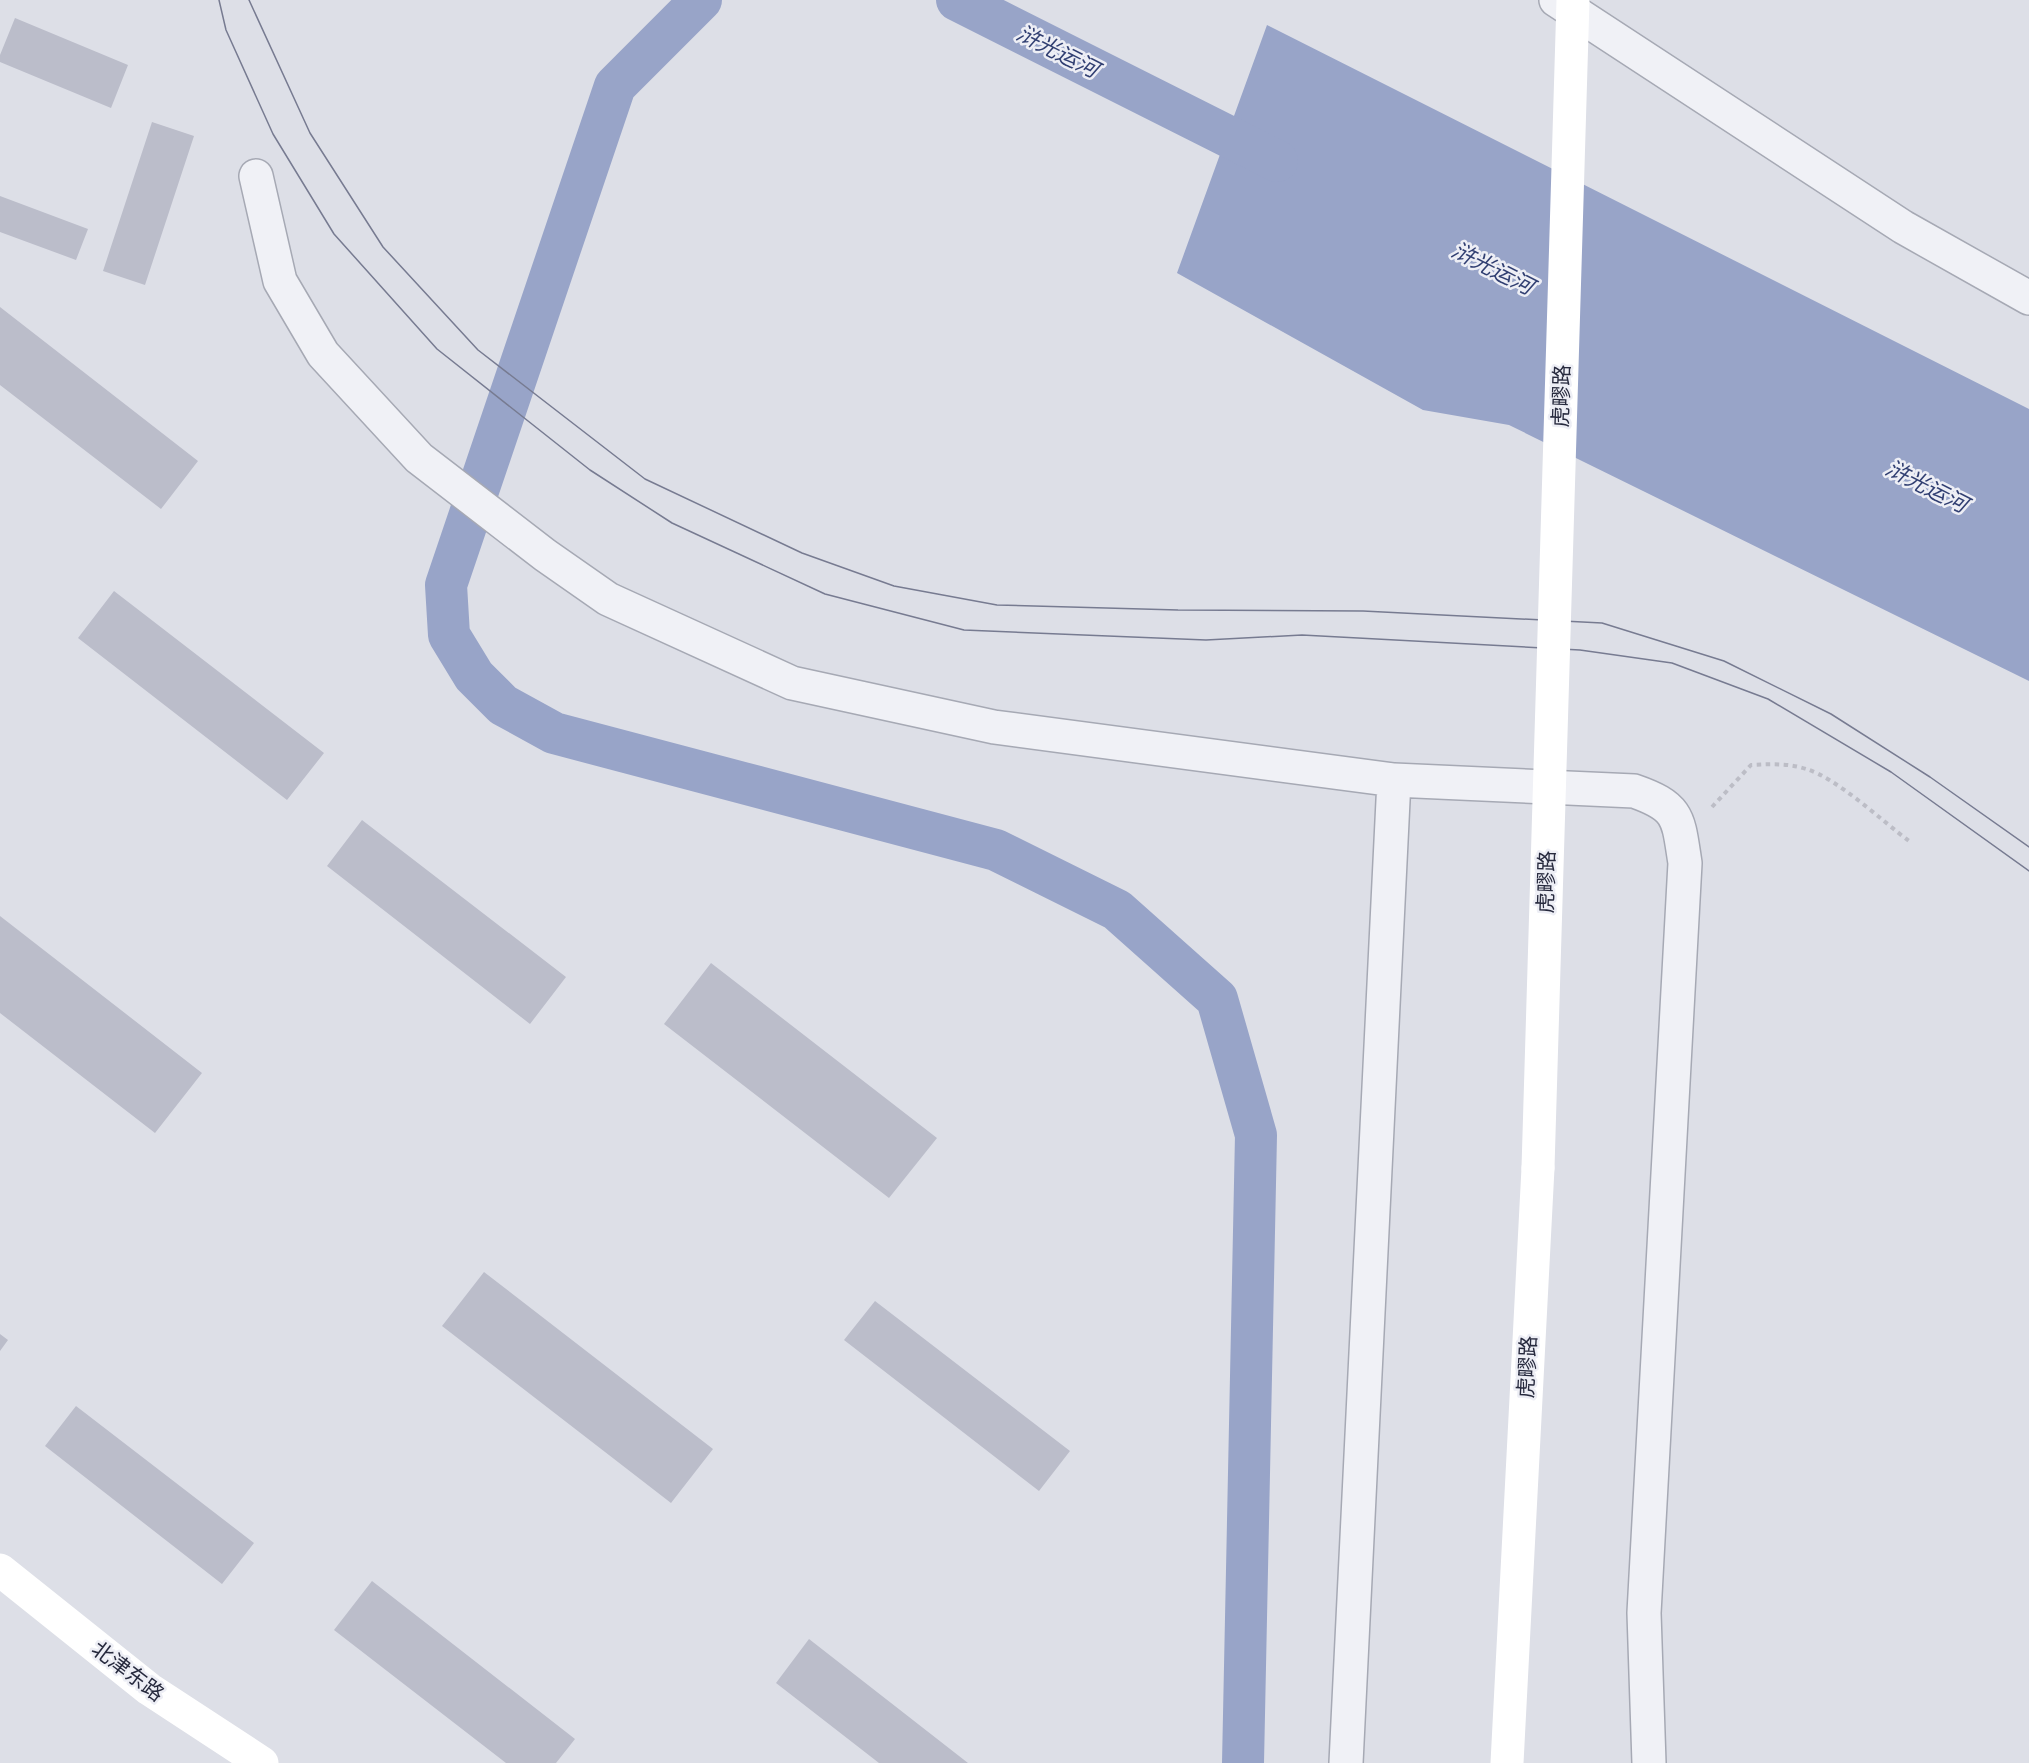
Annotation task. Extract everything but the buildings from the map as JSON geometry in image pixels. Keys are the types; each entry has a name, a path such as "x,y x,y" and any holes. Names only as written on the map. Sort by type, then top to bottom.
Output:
{"main road":[{"name":"虎疁路","path":"1507,1763 1538,1168 1572,0"},
{"name":"北津东路","path":"0,1570 149,1689 262,1763"}],"street":[{"path":"1556,0 1903,226 2029,298"},
{"path":"256,176 280,281 323,354 419,458 545,555 608,599 792,683 994,727 1394,780 1634,791 1650,796 1668,807 1679,824 1685,863 1644,1613 1649,1763"},
{"path":"1346,1763 1394,780"}],"path":[{"path":"1679,824 1711,808 1751,765 1777,763 1808,769 1834,783 1909,841"}],"water":[{"path":"1267,25 2029,409 2029,681 1509,425 1423,410 1177,273"}],"waterway":[{"path":"701,0 615,86 446,585 449,635 474,676 503,705 554,733 996,850 1117,910 1217,999 1256,1135 1243,1763"},
{"name":"浒光运河","path":"957,0 1277,161"}],"tram line":[{"path":"219,0 226,30 273,134 334,234 437,349 590,470 672,523 825,594 964,630 1206,640 1302,635 1580,650 1672,663 1768,699 1891,772 2029,871"},
{"path":"249,0 310,133 383,247 478,350 645,479 802,553 894,586 997,605 1178,610 1363,611 1602,623 1724,661 1831,714 1930,777 2029,847"}]}
